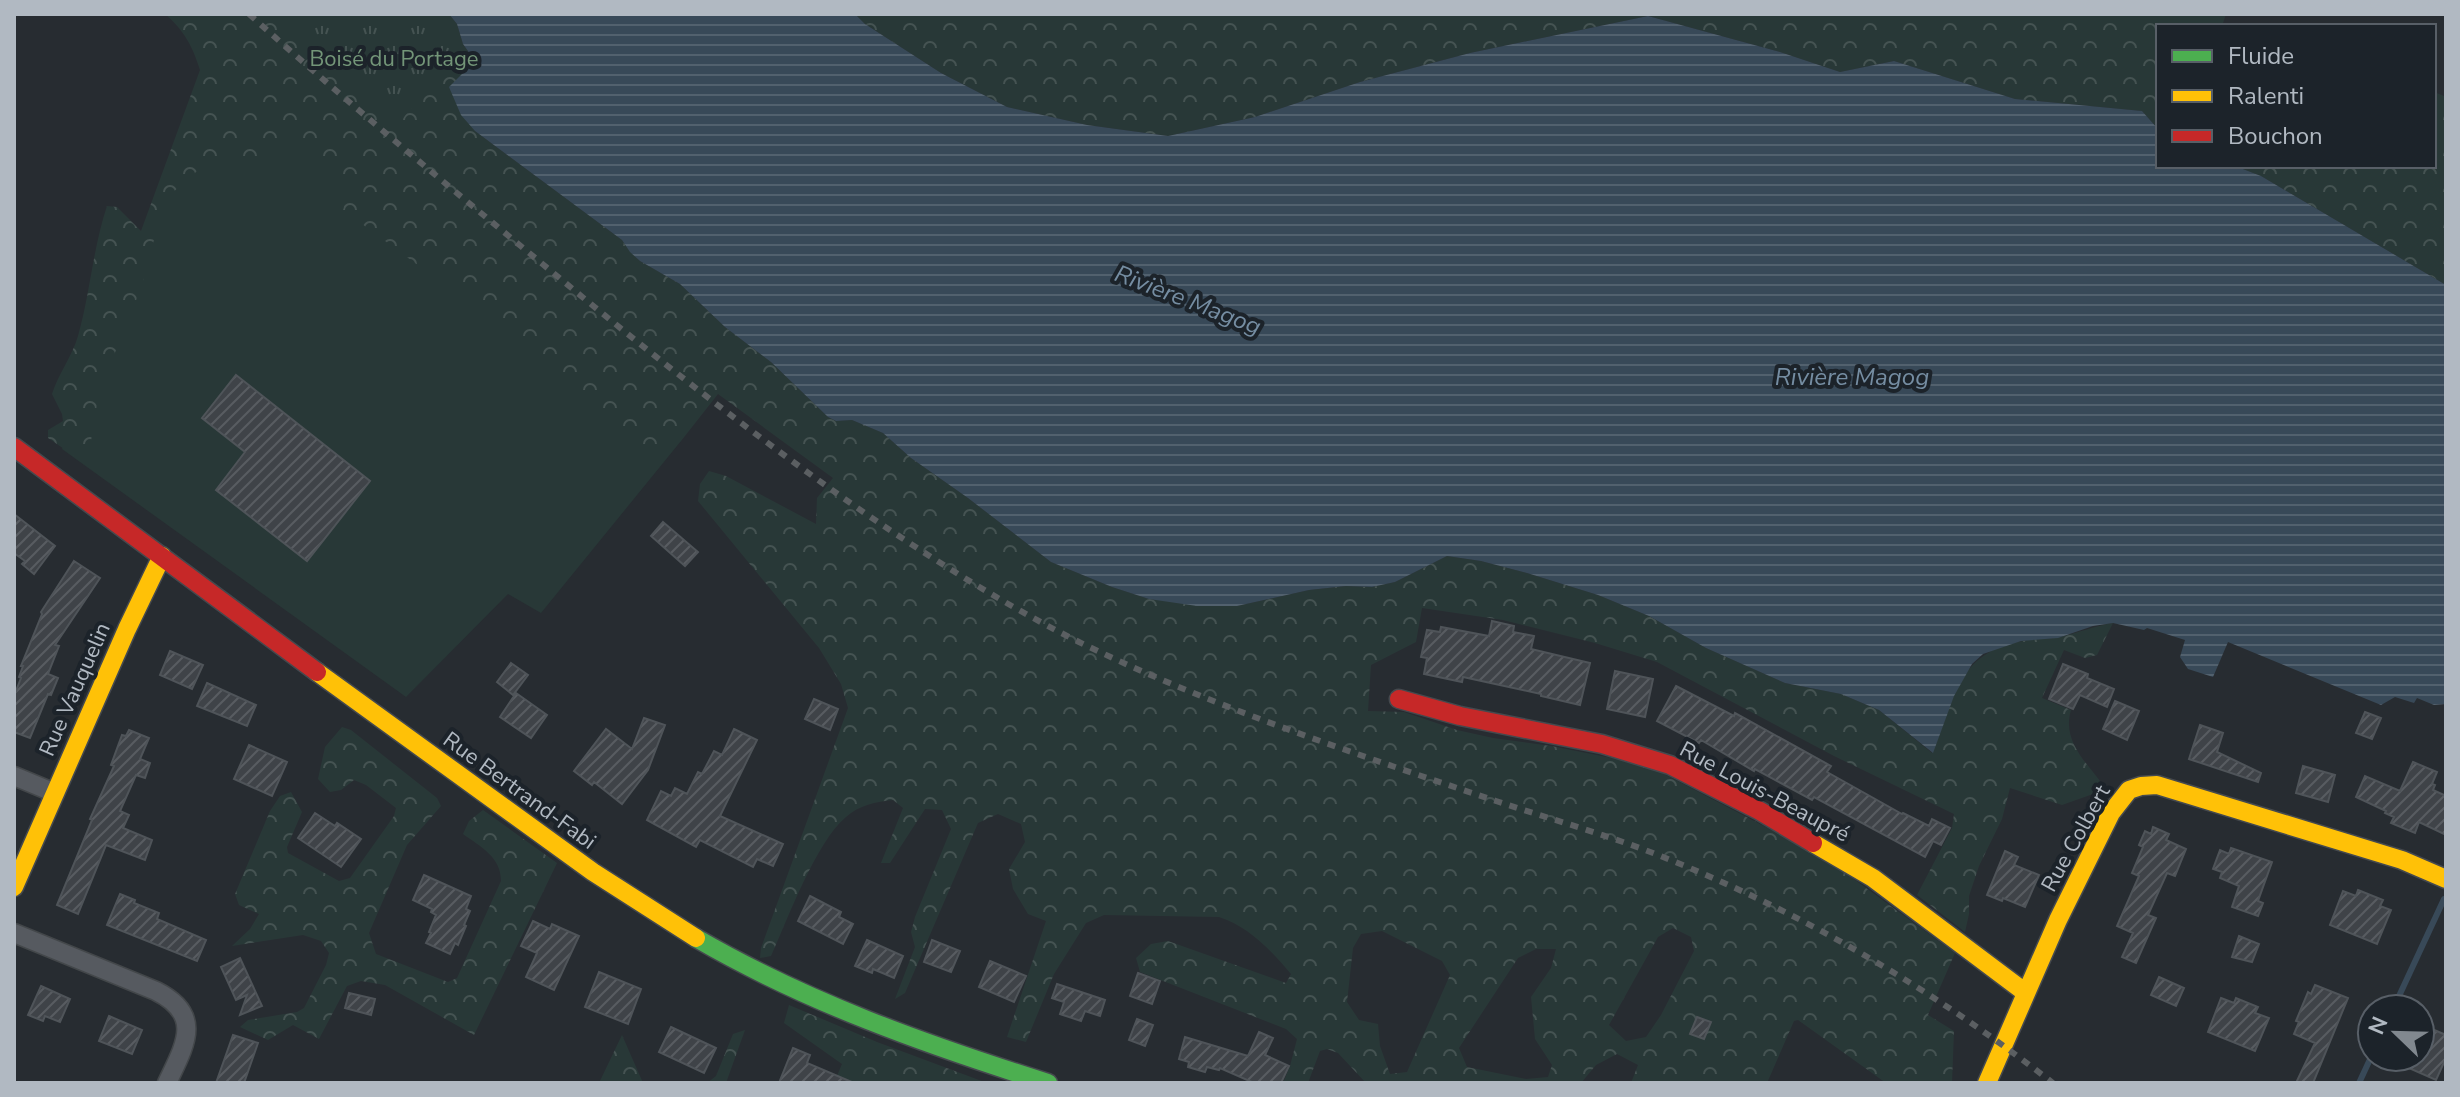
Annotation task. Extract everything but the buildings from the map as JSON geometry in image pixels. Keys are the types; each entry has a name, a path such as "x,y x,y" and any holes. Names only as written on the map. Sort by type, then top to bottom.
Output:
{"street":[{"name":"Rue Bertrand-Fabi","path":"14,447 447,768 565,852 705,943 861,1017 1048,1083"},
{"name":"Rue Vauquelin","path":"14,887 162,556"},
{"name":"Rue Louis-Beaupré","path":"1399,699 1473,719 1602,744 1670,765 1760,811 1873,878 2026,993"},
{"path":"14,776 55,793"},
{"name":"Rue Colbert","path":"1987,1083 2058,920 2111,813 2130,788 2143,784 2157,785 2402,860 2446,879"},
{"path":"14,933 169,997 185,1018 188,1032 186,1044 167,1083"}],"green space":[{"path":"165,14 449,14 475,61 475,131 622,240 640,261 680,284 725,327 771,362 828,417 836,421 852,420 883,433 911,458 1051,562 1149,599 1237,606 1309,590 1372,587 1395,582 1447,556 1481,561 1598,595 1649,616 1706,648 1785,683 1841,694 1879,710 1932,753 1961,682 1983,656 2000,647 2023,641 2055,638 2113,623 2097,655 2085,658 2064,650 2042,698 2071,710 2069,730 2072,740 2100,781 2093,794 2062,805 2010,788 2002,819 1979,866 1969,896 1965,932 1917,895 1952,828 1954,814 1834,756 1657,662 1503,620 1422,608 1416,642 1371,665 1368,711 1404,712 1457,730 1493,738 1647,765 1825,858 1955,953 1928,1015 1954,1031 1952,1083 1886,1083 1798,1020 1794,1021 1767,1083 1631,1083 1638,1065 1617,1054 1596,1065 1581,1083 1366,1083 1338,1053 1327,1049 1320,1051 1308,1083 1283,1083 1297,1039 1286,1029 1140,972 1136,958 1151,944 1168,941 1286,983 1291,974 1268,948 1240,926 1219,917 1104,915 1086,923 1054,974 1026,1042 1007,1037 1046,921 1028,914 1013,889 1009,869 1025,842 1021,824 998,814 978,823 905,993 895,999 915,947 911,932 915,917 951,829 942,810 925,809 890,863 881,863 903,808 893,800 856,810 835,829 814,862 771,956 760,958 848,708 841,684 819,648 698,501 700,484 709,471 726,476 816,524 817,498 833,478 718,394 681,441 648,454 629,447 481,298 458,280 419,266 343,210 347,193 335,170 311,150 285,135 257,165 231,156 212,158 171,194 161,214 141,288 100,390 90,459 79,459 48,438 48,430 63,421 52,394 78,336 107,206 117,207 141,231 200,70 187,39","holes":["1673,928 1691,937 1694,951 1646,1037 1626,1041 1609,1025 1658,937","1382,931 1442,961 1450,975 1407,1072 1390,1074 1380,1046 1378,1024 1359,1020 1347,1002 1353,948 1361,934","1536,949 1556,949 1551,968 1531,997 1535,1039 1552,1065 1548,1077 1526,1079 1467,1067 1459,1048 1518,958"]},
{"name":"Boisé du Portage","path":"277,14 449,14 457,24 463,44 400,122"},
{"path":"855,14 2226,14 2223,24 2156,24 2156,127 2142,111 2015,99 1894,61 1840,72 1648,16 1470,53 1360,82 1255,117 1168,136 1087,125 1007,107 941,73 865,24"},
{"path":"212,40 681,441 541,613 508,594 406,697 62,449"},
{"path":"2436,93 2444,96 2446,285 2261,176 2240,168 2436,168"},
{"path":"342,727 351,730 437,798 441,806 407,845 369,933 376,954 448,982 457,978 501,881 494,859 463,834 469,821 483,810 557,863 474,1035 385,985 361,981 347,986 319,1039 293,1025 268,1040 240,1027 248,1020 297,1012 304,1008 329,953 321,941 303,935 232,946 250,929 259,914 239,905 235,894 270,811 280,796 291,792 302,812 287,847 288,853 339,881 350,878 394,816 396,808 366,785 354,780 341,790 330,792 318,779 325,747"},
{"path":"789,1005 987,1083 834,1083 842,1064 784,1023"},
{"path":"745,1030 726,1083 707,1083 716,1076 733,1034"},
{"path":"622,1035 643,1083 599,1083"}],"water":[{"name":"Rivière Magog","path":"449,14 855,14 865,24 941,73 1007,107 1087,125 1168,136 1255,117 1360,82 1470,53 1648,16 1840,72 1894,61 2015,99 2142,111 2156,127 2156,168 2240,168 2261,176 2446,285 2446,704 2434,705 2417,698 2414,703 2395,697 2381,705 2228,642 2213,677 2188,669 2180,657 2185,640 2147,628 2144,630 2113,623 2058,638 2021,641 1983,654 1972,664 1954,696 1933,753 1879,710 1841,694 1785,683 1706,648 1649,616 1598,595 1481,561 1447,556 1395,582 1372,587 1309,590 1237,606 1197,606 1149,599 1112,587 1051,562 911,458 883,433 852,420 836,421 828,417 771,362 725,327 680,284 640,261 622,240 475,131 461,115 449,87 475,61 463,44 457,24"}],"waterway":[{"path":"2400,993 2444,899"},
{"path":"2359,1083 2364,1073"}],"railway":[{"path":"249,14 440,179 710,399 869,516 998,598 1129,666 1232,708 1390,765 1626,843 1720,881 1820,930 1916,986 2053,1083"}],"traffic: fast":[{"path":"696,938 824,1002 957,1053 1048,1083"}],"traffic: slow":[{"path":"14,887 162,556"},
{"path":"317,672 593,872 696,938"},
{"path":"1987,1083 2058,920 2111,813 2129,790 2157,785 2402,860 2446,879"},
{"path":"1813,843 1873,878 2026,993"}],"traffic: jam":[{"path":"14,447 317,672"},
{"path":"1399,699 1460,716 1602,744 1670,765 1760,811 1813,843"}]}
